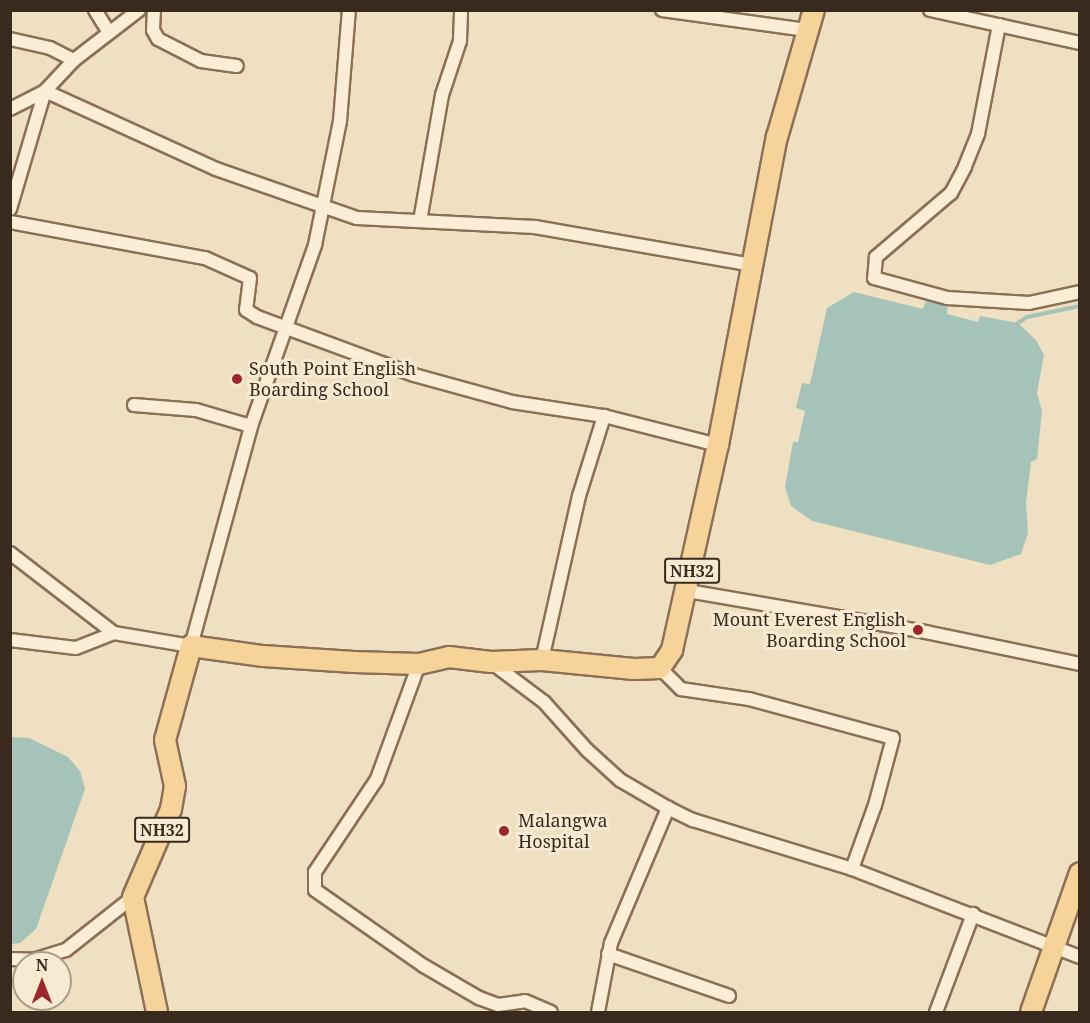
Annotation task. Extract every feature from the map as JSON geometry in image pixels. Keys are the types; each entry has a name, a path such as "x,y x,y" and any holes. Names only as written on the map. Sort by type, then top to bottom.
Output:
{"main road":[{"name":"NH32","path":"660,668 672,650 688,591 777,136 814,10"},
{"name":"NH32","path":"133,897 171,809 175,786 165,740 191,646"},
{"path":"191,646 263,656 419,664 449,657 491,662 542,660 634,669 660,668"},
{"path":"1032,1012 1080,873"},
{"path":"133,897 157,1012"}],"street":[{"path":"95,10 108,32"},
{"path":"10,109 45,91 74,60 139,10"},
{"path":"154,10 153,30 158,39 201,61 237,66"},
{"path":"10,553 114,633 191,646 252,426 286,329 324,207 340,121 350,10"},
{"path":"420,221 442,95 459,41 461,10"},
{"path":"662,10 807,30"},
{"path":"930,10 970,15 999,25 1080,43"},
{"path":"999,25 978,134 965,167 951,193 876,256 874,278 947,298 1029,303 1080,292"},
{"path":"10,39 50,48 74,60"},
{"path":"45,91 194,160 357,218 536,227 752,265"},
{"path":"10,209 45,91"},
{"path":"10,222 205,258 250,278 246,310 286,329 436,381 512,402 604,416 718,445"},
{"path":"134,405 196,410 252,426"},
{"path":"542,660 579,496 604,416"},
{"path":"688,591 926,632 1080,664"},
{"path":"10,640 76,648 114,633"},
{"path":"491,662 544,702 587,750 620,780 668,808 693,820 852,869 1080,957"},
{"path":"419,664 377,779 315,872 315,890 424,966 479,998 498,1005 525,1001 551,1012"},
{"path":"660,668 681,689 749,699 893,738 875,805 852,869"},
{"path":"598,1012 608,954 668,808"},
{"path":"10,959 33,960 66,950 133,897"},
{"path":"936,1012 973,914"},
{"path":"608,954 729,996"}],"water":[{"path":"854,292 923,309 926,301 948,305 947,314 978,322 980,316 1018,323 1036,340 1044,355 1037,393 1042,411 1037,459 1031,462 1026,503 1028,533 1021,554 990,565 812,521 791,506 785,487 793,442 798,442 805,411 796,408 802,383 810,384 827,308"},
{"path":"10,737 29,738 68,757 80,771 85,789 36,929 20,943 11,944"}],"waterway":[{"path":"1018,323 1027,317 1080,306"}],"place":[{"name":"South Point English Boarding School","path":"237,379"},
{"name":"Mount Everest English Boarding School","path":"918,630"},
{"name":"Malangwa Hospital","path":"504,831"}]}
